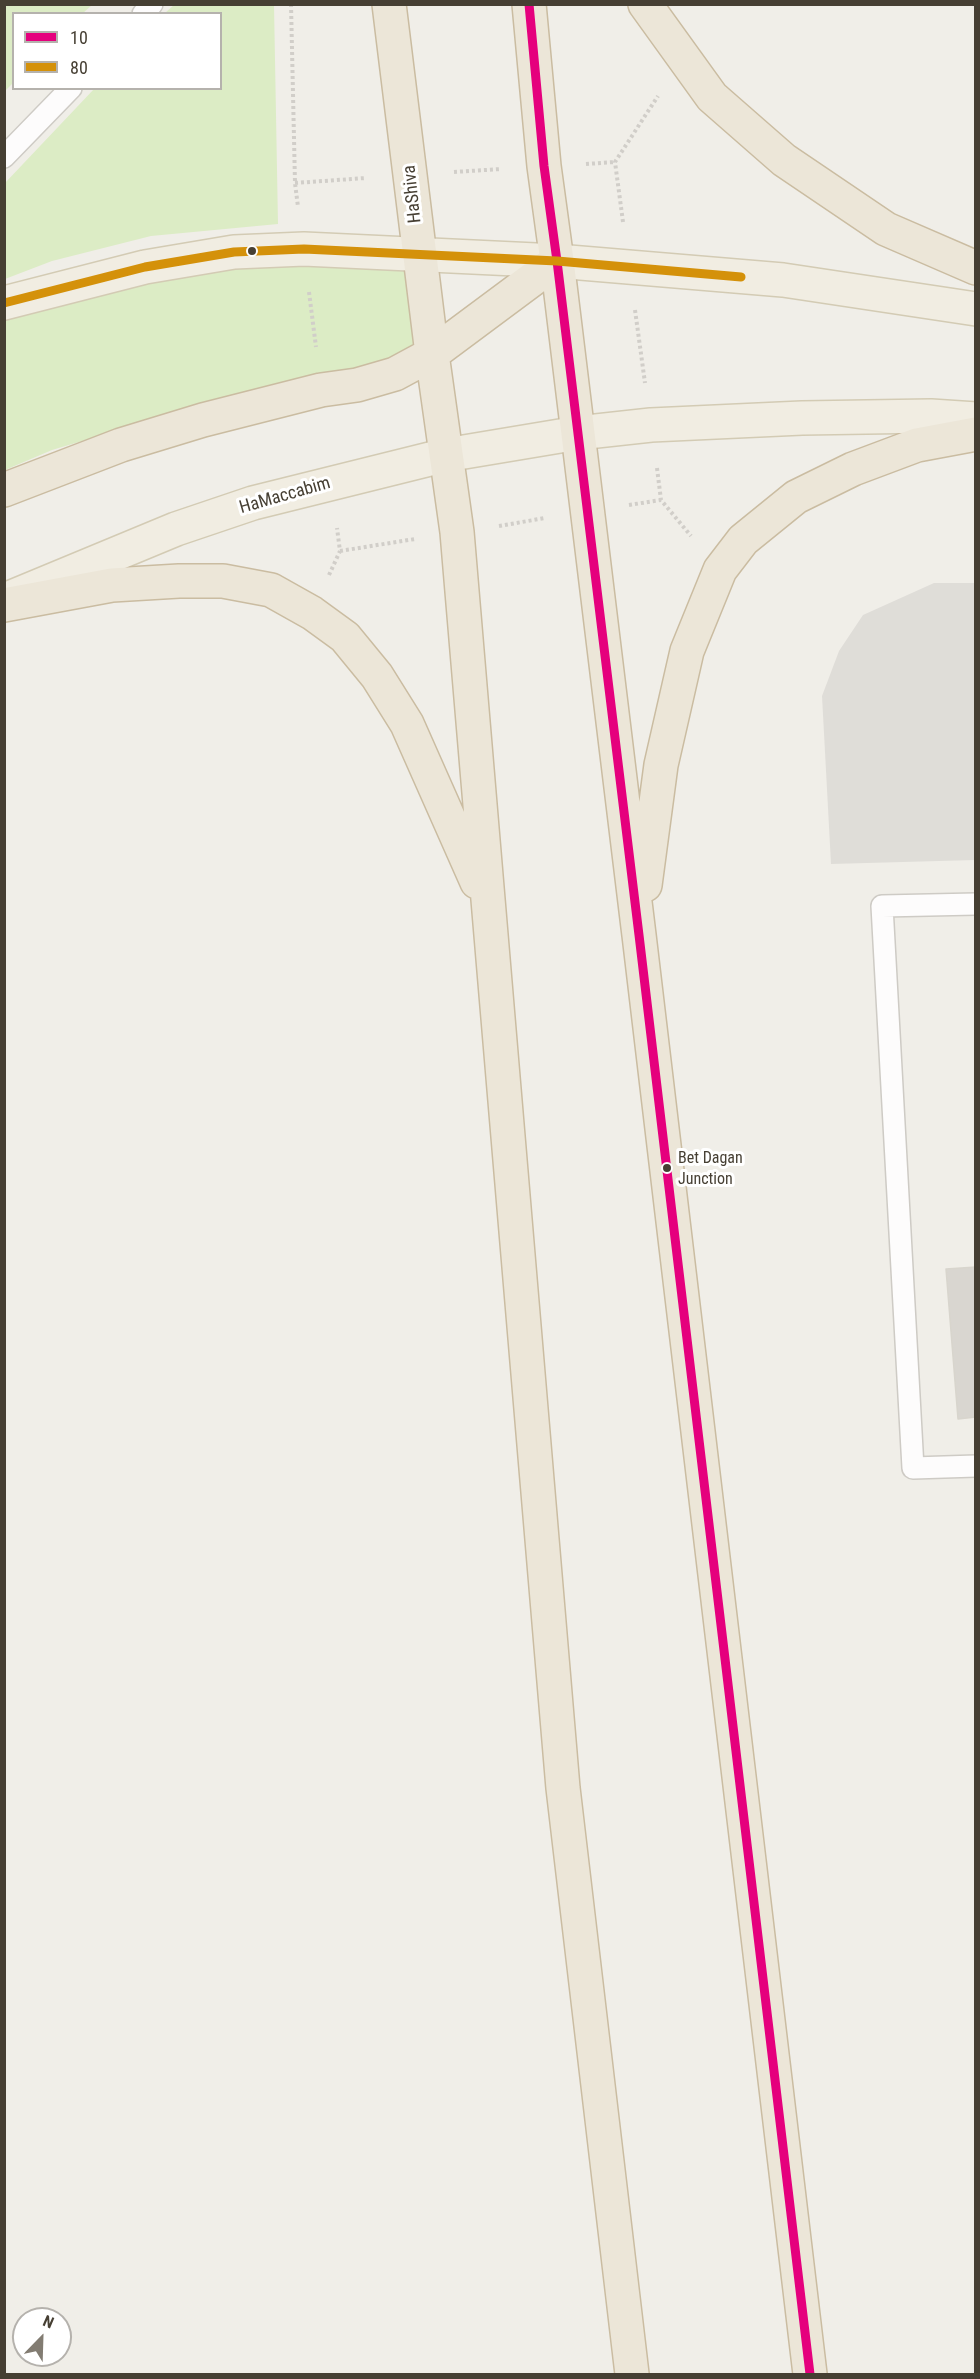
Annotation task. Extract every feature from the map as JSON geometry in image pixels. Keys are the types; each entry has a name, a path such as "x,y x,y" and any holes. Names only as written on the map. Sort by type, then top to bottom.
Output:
{"highway":[{"name":"HaShiva","path":"389,4 432,354 457,532 563,1788 632,2374"},
{"path":"529,4 544,166 558,261 810,2374"},
{"path":"645,4 712,97 784,160 886,229 975,268"},
{"path":"4,490 121,445 203,420 321,390 357,385 395,374 432,354 558,261"},
{"path":"639,935 666,742 687,651 720,570 743,540 796,497 854,469 917,445 975,434"},
{"path":"4,603 112,585 223,581 271,590 312,613 345,637 377,676 407,724 487,904"}],"main road":[{"path":"4,303 145,267 234,252 304,249 558,261 783,280 975,309"},
{"name":"HaMaccabim","path":"4,603 176,529 253,503 446,455 578,433 651,425 802,418 931,416 975,419"}],"lane":[{"path":"4,157 69,90"},
{"path":"975,904 882,906 913,1468 975,1466"}],"path":[{"path":"291,4 295,183"},
{"path":"661,500 615,162 684,58"}],"green space":[{"path":"5,4 92,4 84,12 12,12 12,84 5,91"},
{"path":"174,5 274,5 278,224 151,236 52,261 5,279 5,183 93,90 222,90 222,12 166,12"},
{"path":"239,264 408,270 416,342 392,360 246,392 52,450 5,470 5,320 88,294"}],"shaded area":[{"path":"934,583 975,583 975,860 831,864 822,696 839,651 863,615"}],"building":[{"path":"976,1267 976,1417 958,1419 946,1269"}],"transit line":[{"name":"10","path":"529,4 544,166 639,935 810,2374"},
{"name":"80","path":"4,303 145,267 234,252 304,249 557,261 741,277"}],"place":[{"name":"Bet Dagan Junction","path":"667,1168"}]}
